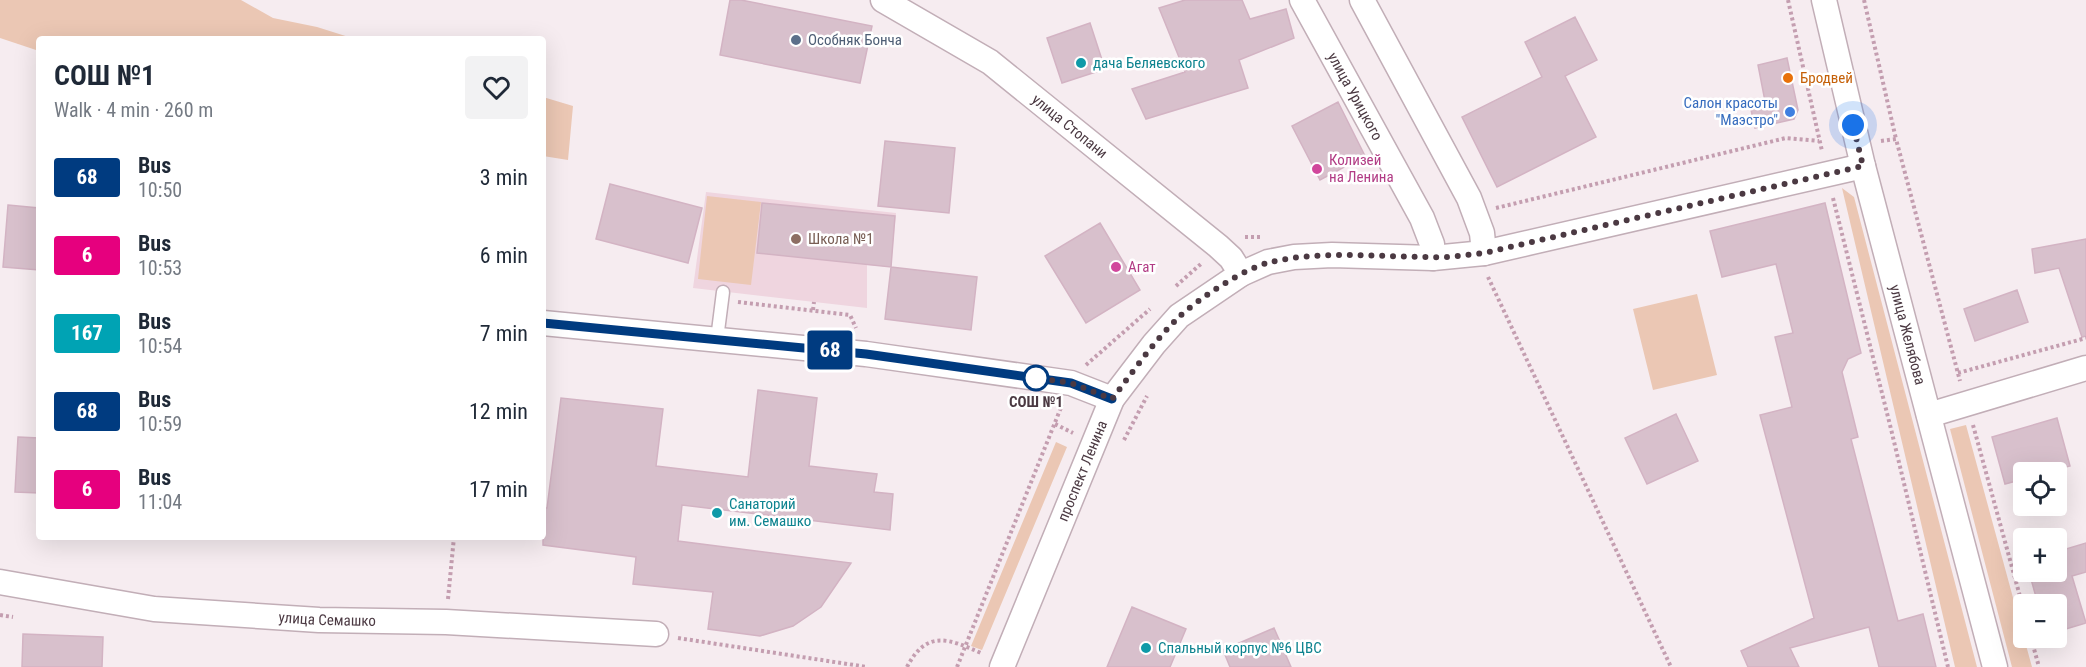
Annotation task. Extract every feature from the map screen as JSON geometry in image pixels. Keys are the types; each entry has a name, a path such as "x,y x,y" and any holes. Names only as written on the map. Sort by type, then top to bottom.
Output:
{"street":[{"name":"улица Стопани","path":"883,0 990,62 1218,246 1231,258 1241,274"},
{"name":"улица Урицкого","path":"1302,0 1422,218 1432,244 1433,258"},
{"path":"1362,0 1469,198 1482,233 1486,264"},
{"name":"улица Желябова","path":"1824,0 1863,166 1995,667"},
{"name":"проспект Ленина","path":"995,662 1112,399 1154,344 1179,316 1241,274 1268,262 1294,257 1332,255 1433,258 1486,264 1863,166"},
{"path":"546,323 866,354 1062,382 1089,389 1112,399"},
{"path":"1929,416 2086,368"},
{"name":"улица Семашко","path":"0,582 154,609 319,620 446,622 656,634"}],"lane":[{"path":"717,339 722,296"}],"path":[{"path":"1788,0 1824,159"},
{"path":"1864,0 1896,139 1960,382"},
{"path":"1495,208 1786,138 1820,141"},
{"path":"1875,142 1896,139"},
{"path":"1832,194 1948,667"},
{"path":"1173,289 1207,259"},
{"path":"1486,264 1671,667"},
{"path":"722,296 850,315"},
{"path":"813,310 814,302"},
{"path":"1078,372 1155,304"},
{"path":"1958,374 2086,338"},
{"path":"1122,443 1149,393"},
{"path":"957,667 1064,399"},
{"path":"1971,418 2019,594"},
{"path":"446,622 454,540"},
{"path":"0,615 13,617"},
{"path":"656,634 867,667"},
{"path":"907,667 920,648 932,641 942,639 965,646 995,662"},
{"path":"2034,648 2039,667"}],"shaded area":[{"path":"0,0 241,0 273,18 317,27 346,36 36,36 36,50 0,38"},
{"path":"546,98 573,106 568,160 546,156"},
{"path":"1842,188 1854,197 1977,667 1955,667"},
{"name":"Школа №1","path":"706,192 896,213 891,267 867,265 867,308 693,288"},
{"path":"707,196 761,202 751,285 698,279"},
{"path":"1697,294 1717,375 1653,390 1633,309"},
{"path":"1966,425 2013,597 2013,648 2027,648 2032,667 2012,667 1950,429"},
{"path":"1056,442 1067,447 982,650 971,646"}],"building":[{"name":"Особняк Бонча","path":"730,0 741,0 872,26 860,83 720,55"},
{"path":"1185,0 1242,0 1250,19 1286,9 1294,38 1239,60 1248,88 1146,119 1132,89 1185,72 1159,8"},
{"path":"1575,17 1597,60 1565,76 1596,137 1497,187 1462,117 1542,77 1525,42"},
{"path":"1090,23 1105,69 1062,83 1047,38"},
{"path":"1787,58 1798,110 1794,119 1755,128 1750,105 1765,101 1758,65"},
{"path":"1338,102 1365,156 1320,180 1292,126"},
{"path":"885,141 955,148 949,213 878,206"},
{"path":"610,184 702,208 688,263 596,239"},
{"path":"762,203 895,216 891,267 757,253"},
{"path":"1825,203 1861,353 1848,359 1842,372 1858,437 1851,439 1898,621 1923,614 1936,667 1879,667 1869,627 1790,648 1799,667 1748,667 1741,651 1814,618 1760,415 1792,407 1775,337 1793,333 1776,264 1722,277 1710,231"},
{"path":"8,205 36,208 36,270 3,267"},
{"path":"1100,223 1140,290 1086,323 1045,256"},
{"path":"2086,239 2086,336 2082,337 2059,268 2035,273 2032,249"},
{"path":"891,267 977,277 971,330 885,319"},
{"path":"2017,290 2028,322 1975,341 1964,309"},
{"name":"Санаторий им. Семашко","path":"758,390 817,398 809,466 877,474 874,492 893,494 890,530 682,505 678,541 851,563 821,607 793,626 760,636 708,629 713,592 633,584 636,557 543,545 543,540 546,540 546,508 561,398 663,409 656,466 748,477"},
{"path":"1676,414 1698,461 1647,484 1625,438"},
{"path":"2057,418 2070,466 2067,467 2067,462 2013,462 2013,482 2005,484 1992,437"},
{"path":"18,437 36,438 36,493 15,492"},
{"path":"2086,543 2086,572 2072,576 2086,623 2067,629 2067,594 2035,594 2032,582 2067,582 2067,549"},
{"name":"Спальный корпус №6 ЦВС","path":"1132,607 1186,629 1170,667 1107,667"},
{"path":"1274,628 1291,667 1230,667 1223,650"},
{"path":"23,634 103,637 102,667 22,667"}],"bus line":[{"name":"68","path":"546,323 866,354 1071,383 1112,399"}],"place":[{"name":"Особняк Бонча","path":"796,40"},
{"name":"дача Беляевского","path":"1081,63"},
{"name":"Бродвей","path":"1788,78"},
{"name":"Салон красоты \"Маэстро\"","path":"1790,112"},
{"name":"Колизей на Ленина","path":"1317,169"},
{"name":"Школа №1","path":"796,239"},
{"name":"Агат","path":"1116,267"},
{"name":"СОШ №1","path":"1036,378"},
{"name":"Санаторий им. Семашко","path":"717,513"},
{"name":"Спальный корпус №6 ЦВС","path":"1146,648"}],"route":[{"path":"1036,378 1028,377 1071,383 1112,399 1154,344 1179,316 1241,274 1268,262 1294,257 1332,255 1433,258 1484,253 1863,166 1853,125"}]}
